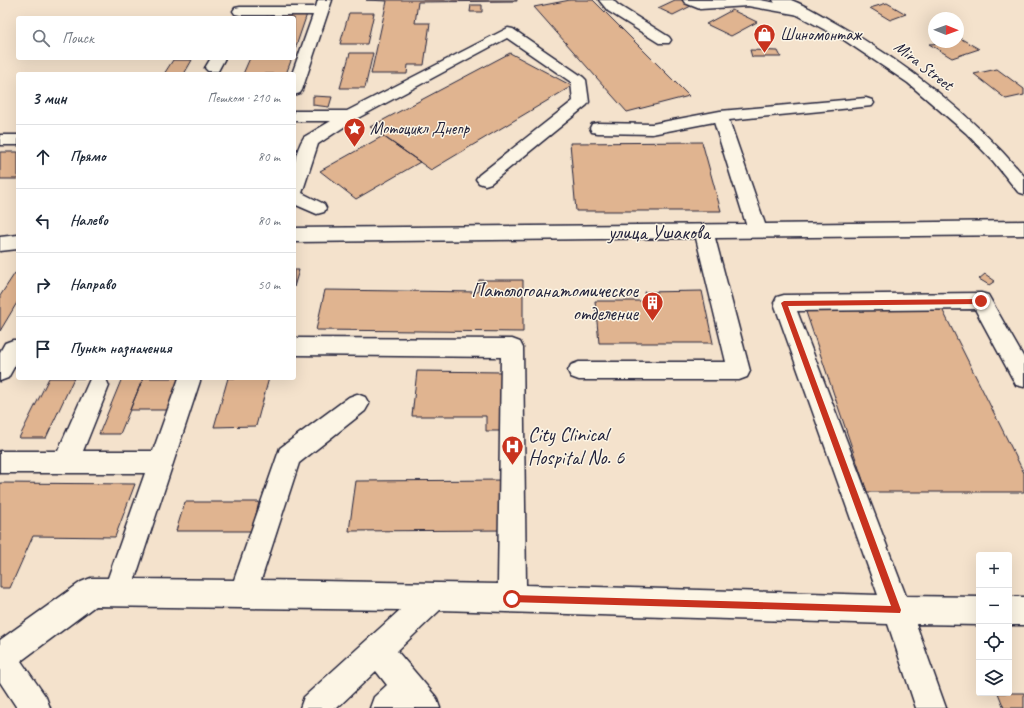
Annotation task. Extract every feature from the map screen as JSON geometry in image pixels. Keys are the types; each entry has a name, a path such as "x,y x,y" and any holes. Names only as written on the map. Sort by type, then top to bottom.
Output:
{"street":[{"path":"606,0 613,8 664,40"},
{"path":"690,0 700,5 748,2 805,12"},
{"name":"Mira Street","path":"780,0 805,12 880,54 924,87 982,140 1024,188"},
{"path":"241,10 323,6 296,84"},
{"path":"296,185 310,141 350,116 508,32 578,80 581,102 485,179"},
{"path":"598,128 652,129 720,116 866,103"},
{"path":"296,116 350,116"},
{"path":"720,116 758,231"},
{"path":"0,140 16,140"},
{"path":"296,198 317,208"},
{"name":"улица Ушакова","path":"296,235 1024,228"},
{"path":"579,371 739,371 704,231"},
{"path":"0,244 16,242"},
{"path":"931,708 897,610 784,303 981,301 1024,378"},
{"path":"297,346 512,348 512,599"},
{"path":"0,372 13,349 16,349"},
{"path":"117,592 189,380"},
{"path":"66,462 98,386"},
{"path":"243,594 289,456 357,404"},
{"path":"0,462 162,462"},
{"path":"35,708 1,658 91,592 435,596 897,610 976,611"},
{"path":"315,708 435,596"},
{"path":"1012,611 1024,611"},
{"path":"378,650 426,708"},
{"path":"385,708 407,686"}],"building":[{"path":"366,0 517,1 418,2 415,23 430,23 424,65 408,65 407,74 371,74 387,1"},
{"path":"570,0 593,0 689,96 627,112 534,7"},
{"path":"675,0 703,0 673,15 658,8"},
{"path":"887,3 906,14 890,20 870,8"},
{"path":"471,5 482,5 482,12 470,12"},
{"path":"732,10 757,22 731,36 706,24"},
{"path":"349,13 374,13 367,44 340,44"},
{"path":"307,14 296,46 296,16 267,16"},
{"path":"964,40 979,49 952,58 936,48 964,48"},
{"path":"750,50 778,51 781,57 752,57"},
{"path":"350,53 373,53 365,88 340,88"},
{"path":"510,53 572,86 431,170 370,127"},
{"path":"173,60 192,60 185,72 165,72"},
{"path":"249,60 291,60 287,72 244,72"},
{"path":"997,69 1024,89 1024,95 1006,99 974,74"},
{"path":"313,96 332,97 329,107 313,105"},
{"path":"383,136 420,162 356,199 320,171"},
{"path":"702,142 721,211 576,211 570,143"},
{"path":"0,152 16,152 16,179 0,179"},
{"path":"296,270 299,270 296,280"},
{"path":"16,273 16,304 0,331 0,296"},
{"path":"985,274 995,281 989,285 979,279"},
{"path":"479,280 523,280 523,332 316,330 325,290 478,292"},
{"name":"Патологоанатомическое отделение","path":"702,291 713,343 599,343 595,301 646,301 644,292"},
{"path":"805,309 942,309 1024,473 1024,492 867,492"},
{"path":"417,371 503,372 503,431 486,431 486,416 412,416"},
{"path":"48,380 73,380 46,438 19,438"},
{"path":"121,380 142,380 120,434 99,434"},
{"path":"142,380 179,380 168,410 130,410"},
{"path":"227,380 268,380 256,426 214,427"},
{"path":"507,480 507,530 349,531 356,481"},
{"path":"0,483 135,484 115,537 33,536 10,588 0,588"},
{"path":"185,502 259,502 252,531 176,531"},
{"path":"1012,693 1024,693 1024,708 1004,708 999,696 1012,696"}],"place":[{"name":"Шиномонтаж","path":"765,54"},
{"name":"Мотоцикл Днепр","path":"354,148"},
{"name":"Патологоанатомическое отделение","path":"653,322"},
{"name":"City Clinical Hospital No. 6","path":"512,466"}],"route":[{"path":"512,599 897,610 784,303 981,301"}]}
